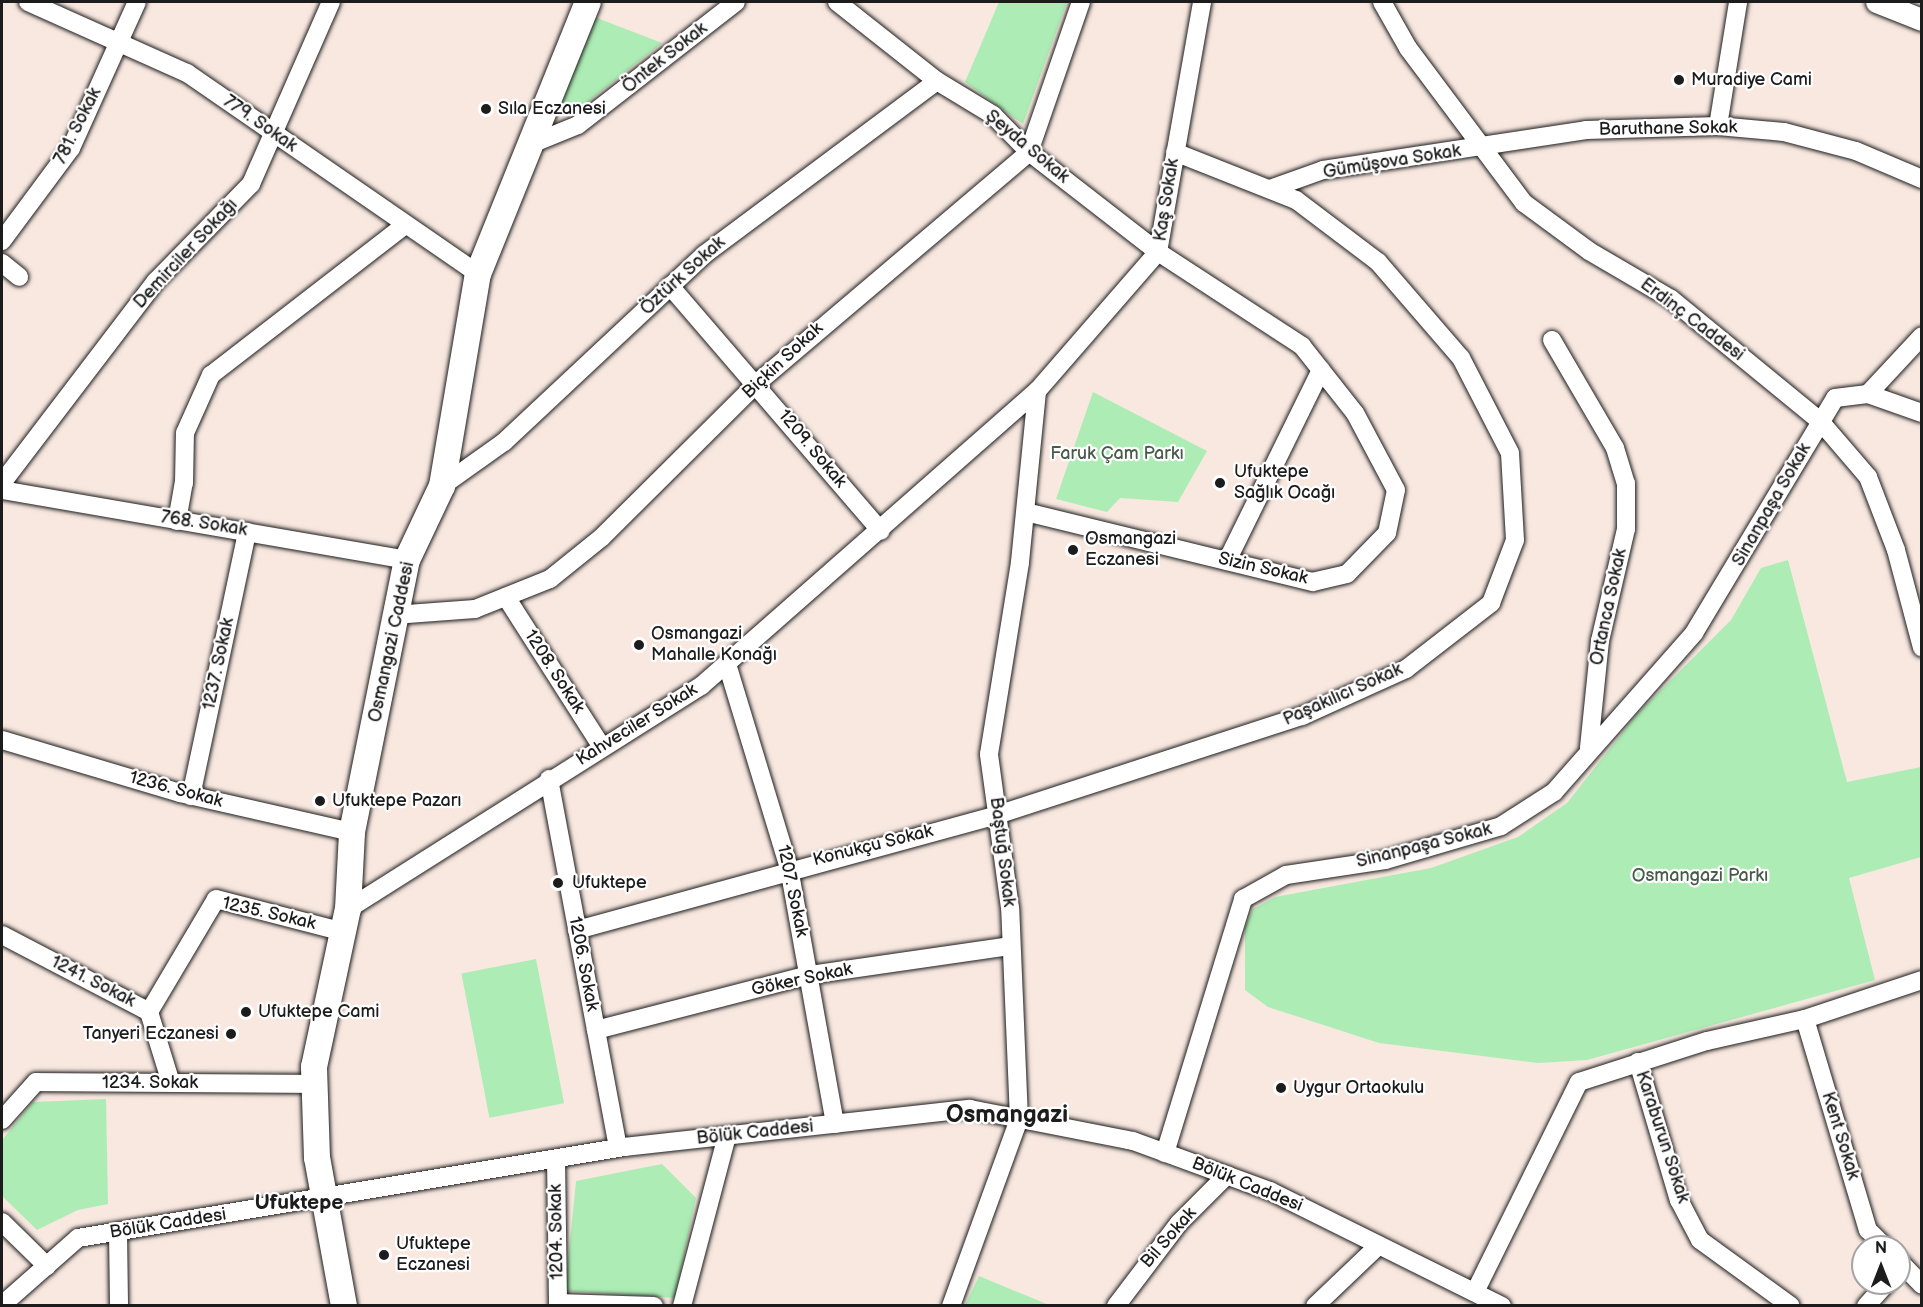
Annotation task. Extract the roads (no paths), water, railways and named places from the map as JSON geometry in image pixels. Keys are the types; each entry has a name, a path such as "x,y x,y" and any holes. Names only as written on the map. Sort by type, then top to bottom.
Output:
{"main road":[{"name":"Osmangazi Caddesi","path":"344,1305 316,1158 315,1084 346,920 352,832 406,560 442,486 478,274 588,2"}],"street":[{"name":"779. Sokak","path":"28,2 120,41 187,73 478,274"},
{"name":"781. Sokak","path":"2,241 71,148 137,2"},
{"name":"Demirciler Sokağı","path":"2,483 156,281 251,184 276,136 331,2"},
{"name":"Öntek Sokak","path":"529,145 578,125 735,2"},
{"name":"Şeyda Sokak","path":"837,2 937,81 993,115 1029,152 1158,252"},
{"path":"1029,152 1080,2"},
{"name":"Kaş Sokak","path":"1037,391 1158,252 1202,2"},
{"name":"Erdinç Caddesi","path":"1382,2 1408,48 1480,150 1524,203 1589,251 1671,299 1820,421 1868,477 1896,550 1922,648"},
{"path":"1719,126 1738,2"},
{"path":"1877,2 1922,20"},
{"name":"Öztürk Sokak","path":"442,486 504,442 670,286 812,170 937,81"},
{"name":"Baruthane Sokak","path":"1480,150 1586,130 1719,126 1784,132 1856,151 1922,178"},
{"name":"Gümüşova Sokak","path":"1269,189 1323,170 1480,150"},
{"name":"Biçkin Sokak","path":"394,615 475,609 550,579 602,537 757,383 1029,152"},
{"name":"Paşakılıcı Sokak","path":"997,815 1302,716 1406,669 1491,603 1515,540 1510,453 1466,368 1378,262 1296,200 1175,152"},
{"path":"177,521 184,483 185,433 211,375 405,225"},
{"name":"Sizin Sokak","path":"1026,512 1313,582 1347,573 1387,533 1396,490 1355,413 1302,346 1158,252"},
{"path":"2,263 19,277"},
{"name":"1209. Sokak","path":"670,286 757,383 881,531"},
{"path":"1922,336 1868,394 1922,413"},
{"name":"Ortanca Sokak","path":"1552,340 1615,448 1626,483 1626,529 1600,641 1589,748"},
{"path":"1227,561 1321,370"},
{"name":"Baştuğ Sokak","path":"951,1305 1019,1119 1011,946 989,754 1026,512 1037,391"},
{"name":"Kahveciler Sokak","path":"346,920 549,779 701,686 881,531 1037,391"},
{"name":"Sinanpaşa Sokak","path":"1165,1153 1243,899 1286,875 1385,860 1501,826 1554,792 1589,748 1694,633 1835,398 1868,394"},
{"name":"768. Sokak","path":"2,490 406,560"},
{"name":"1237. Sokak","path":"191,796 247,532"},
{"name":"1208. Sokak","path":"506,597 602,747"},
{"name":"1207. Sokak","path":"727,664 789,868 835,1124"},
{"name":"1236. Sokak","path":"2,740 191,796 352,832"},
{"name":"1206. Sokak","path":"549,779 618,1148"},
{"name":"Konukçu Sokak","path":"577,930 789,868 997,815"},
{"name":"1235. Sokak","path":"149,1012 216,899 346,920"},
{"name":"1241. Sokak","path":"2,935 149,1012 171,1083"},
{"name":"Göker Sokak","path":"596,1030 809,975 1011,946"},
{"path":"1475,1292 1579,1082 1638,1062 1805,1019 1922,980"},
{"name":"Kent Sokak","path":"1805,1019 1868,1230 1873,1235"},
{"name":"Karaburun Sokak","path":"1638,1062 1679,1200 1700,1240 1791,1305"},
{"name":"1234. Sokak","path":"2,1120 36,1082 315,1084"},
{"name":"Bölük Caddesi","path":"2,1305 78,1238 618,1148 970,1109 1165,1153 1227,1175 1502,1305"},
{"path":"682,1305 727,1136"},
{"name":"1204. Sokak","path":"556,1159 558,1304"},
{"name":"Bil Sokak","path":"1116,1305 1179,1223 1227,1175"},
{"path":"2,1222 47,1266"},
{"path":"118,1232 119,1305"},
{"path":"1315,1305 1379,1245"},
{"path":"558,1304 654,1305"}],"place":[{"name":"Muradiye Cami","path":"1679,80"},
{"name":"Sıla Eczanesi","path":"486,109"},
{"name":"Ufuktepe Sağlık Ocağı","path":"1220,483"},
{"name":"Osmangazi Eczanesi","path":"1073,550"},
{"name":"Osmangazi Mahalle Konağı","path":"639,645"},
{"name":"Ufuktepe Pazarı","path":"320,801"},
{"name":"Ufuktepe","path":"558,883"},
{"name":"Ufuktepe Cami","path":"246,1012"},
{"name":"Tanyeri Eczanesi","path":"231,1034"},
{"name":"Uygur Ortaokulu","path":"1281,1088"},
{"name":"Ufuktepe Eczanesi","path":"384,1255"}],"district":[{"name":"Osmangazi","path":"1007,1115"},
{"name":"Ufuktepe","path":"299,1203"}],"park label":[{"name":"Faruk Çam Parkı","path":"1117,454"},
{"name":"Osmangazi Parkı","path":"1700,876"}]}
